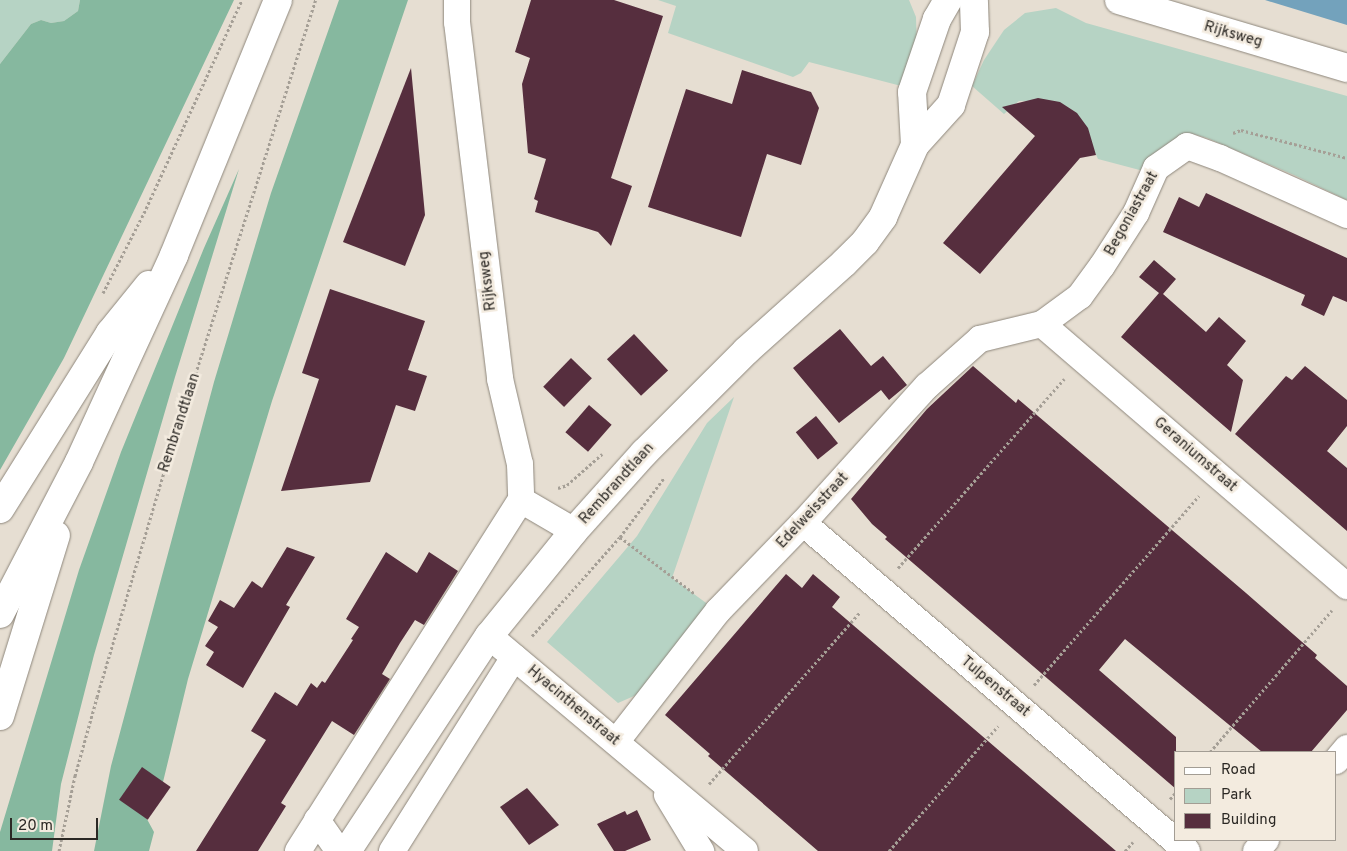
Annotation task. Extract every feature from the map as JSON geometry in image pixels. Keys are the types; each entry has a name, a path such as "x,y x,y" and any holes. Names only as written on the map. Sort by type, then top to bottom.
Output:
{"main road":[{"path":"0,614 79,462 174,255 278,0"},
{"name":"Rembrandtlaan","path":"915,145 912,92 937,19 948,0"},
{"name":"Rembrandtlaan","path":"347,851 489,636 574,532 644,453 746,351 865,242 883,217 915,145 951,105 976,32 974,0"},
{"name":"Rijksweg","path":"1119,0 1347,68"},
{"path":"0,509 110,333 174,255"},
{"path":"0,716 79,462"}],"street":[{"name":"Rijksweg","path":"457,0 457,22 500,379 520,464 521,500"},
{"name":"Begoniastraat","path":"1042,324 1080,296 1136,213 1156,168 1186,146 1220,158 1347,215"},
{"name":"Geraniumstraat","path":"1042,324 1218,475 1341,596"},
{"name":"Edelweisstraat","path":"616,742 718,611 803,523 927,386 980,339 1042,324"},
{"path":"298,851 521,500 574,532"},
{"name":"Tulpenstraat","path":"803,523 1174,840"},
{"name":"Hyacinthenstraat","path":"489,636 745,851"},
{"path":"392,851 514,657"},
{"path":"1337,760 1347,748"},
{"name":"Hyacinthenstraat","path":"657,777 701,851"},
{"path":"317,820 339,851"},
{"name":"Tulpenstraat","path":"1175,841 1187,851"},
{"path":"1256,851 1265,841"}],"path":[{"path":"99,300 144,214 242,0"},
{"name":"Rembrandtlaan","path":"59,851 75,776 108,659 166,470 316,0"},
{"path":"1232,133 1241,130 1347,158"},
{"path":"889,851 1218,475"},
{"path":"620,537 718,611"},
{"path":"514,657 604,553"},
{"path":"1211,751 1341,596"}],"green space":[{"path":"0,0 80,0 78,11 64,21 51,23 41,20 31,24 0,64"},
{"path":"80,0 234,0 64,358 0,470 0,64 31,24 41,20 51,23 64,21 78,11"},
{"path":"339,0 408,0 272,401 188,679 163,782 142,810 154,832 149,851 94,851 111,766 214,382 271,193"},
{"path":"658,0 909,0 916,17 917,48 909,88 809,62 801,73 793,77 668,33 676,6"},
{"path":"1056,8 1086,23 1347,96 1347,200 1294,175 1207,138 1193,134 1183,136 1151,173 1098,159 1087,135 1051,102 1019,101 1004,114 972,86 984,60 1004,30 1025,13"},
{"path":"239,169 175,377 94,655 61,784 52,851 0,851 0,832 79,570 121,452 204,248"},
{"path":"734,397 672,578 713,608 647,688 618,703 547,642 637,536 707,423"}],"water":[{"path":"1265,0 1347,0 1347,25"}],"building":[{"path":"531,0 614,0 663,16 611,178 632,186 611,246 598,232 535,212 538,201 534,199 546,159 528,153 522,84 530,58 515,52"},
{"path":"411,68 425,215 405,266 343,242"},
{"path":"742,70 811,92 819,108 801,165 767,154 741,237 648,207 686,89 732,104"},
{"path":"1038,98 1060,102 1077,113 1088,128 1096,155 1080,158 980,274 943,243 1035,136 1002,107"},
{"path":"1206,193 1347,258 1347,302 1333,296 1324,316 1301,305 1305,295 1163,232 1179,197 1199,207"},
{"path":"1154,260 1176,279 1163,294 1206,332 1219,317 1246,341 1227,365 1243,380 1231,432 1121,337 1159,293 1139,277"},
{"path":"330,289 425,321 408,370 427,376 415,411 396,405 370,482 281,491 319,379 302,373"},
{"path":"840,329 871,366 883,356 907,385 889,400 881,390 839,423 793,368"},
{"path":"634,334 668,371 641,396 607,359"},
{"path":"571,358 592,378 564,407 543,387"},
{"path":"973,366 1016,403 1018,399 1317,655 1315,658 1347,686 1347,710 1312,751 1261,751 1125,639 1099,670 1176,737 1174,787 885,539 887,537 872,524 851,499 927,409"},
{"path":"1305,366 1347,400 1347,426 1327,451 1347,468 1347,531 1235,434 1286,376 1292,380"},
{"path":"589,405 612,425 588,452 565,432"},
{"path":"816,416 838,443 818,460 796,432"},
{"path":"287,547 315,557 286,605 290,607 243,688 206,665 214,652 205,646 218,627 208,621 220,600 234,608 252,581 262,588"},
{"path":"386,552 417,573 429,552 458,571 424,625 415,620 400,643 382,674 390,679 354,735 332,721 281,803 286,806 258,851 196,851 266,740 251,731 275,692 297,706 311,683 317,688 322,681 325,683 353,640 351,639 359,627 346,619"},
{"path":"786,574 802,588 813,574 840,597 832,607 1116,851 818,851 708,756 710,754 665,715"},
{"path":"142,767 171,787 148,820 119,800"},
{"path":"527,788 559,825 529,845 500,807"},
{"path":"637,810 651,840 625,851 614,851 597,824 625,811 627,815"}]}
